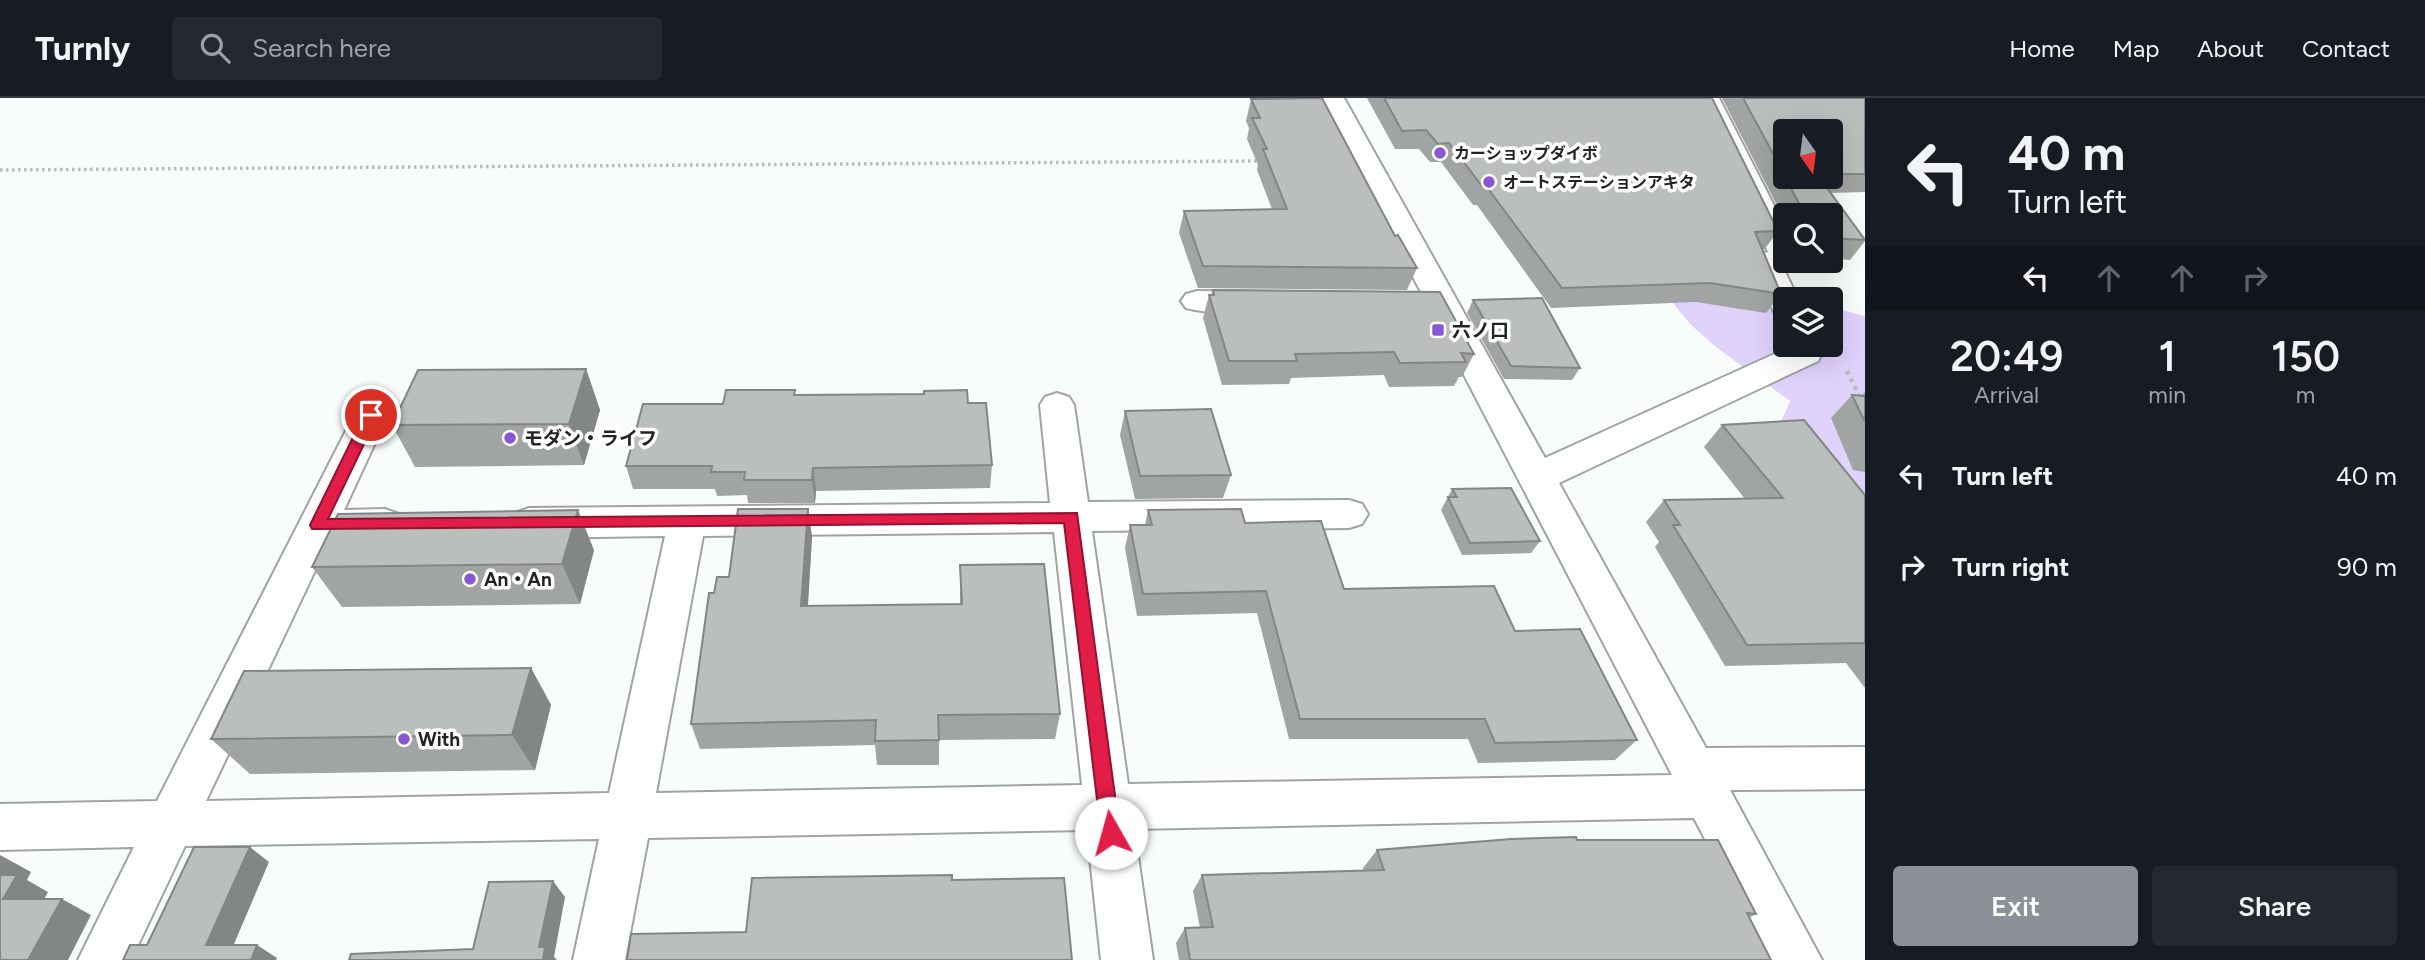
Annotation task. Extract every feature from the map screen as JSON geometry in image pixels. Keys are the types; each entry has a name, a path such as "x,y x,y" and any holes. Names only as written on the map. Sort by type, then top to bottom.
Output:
{"street":[{"path":"1332,98 1427,303 1536,478 1797,960"},
{"path":"1707,98 1773,233"},
{"path":"1773,260 1765,261 1777,287"},
{"path":"1197,301 1292,302"},
{"path":"1536,478 1796,357"},
{"path":"1057,405 1127,960"},
{"path":"104,960 371,415"},
{"path":"495,523 1349,514"},
{"path":"599,960 687,521"},
{"path":"317,525 413,524"},
{"path":"0,827 1107,807 1700,783 1865,768"}],"path":[{"path":"0,170 1266,160"}],"shaded area":[{"path":"1757,278 1797,287 1773,287 1773,357 1843,357 1843,310 1865,316 1865,501 1780,425 1790,401 1716,347 1691,325 1673,303"}],"building":[{"path":"1322,98 1395,236 1398,235 1417,268 1203,266 1184,211 1287,209 1263,149 1267,149 1252,118 1260,118 1251,99"},
{"path":"1384,98 1712,98 1773,221 1773,231 1755,232 1778,287 1773,287 1773,293 1710,283 1562,288 1486,186 1482,186 1449,143 1438,144 1426,130 1402,131"},
{"path":"1743,98 1865,98 1865,174 1843,174 1843,119 1773,119 1773,154"},
{"path":"1791,189 1828,189 1838,203 1799,203"},
{"path":"1843,210 1865,240 1843,239"},
{"path":"1213,290 1440,292 1474,354 1461,353 1466,362 1400,363 1394,352 1295,354 1297,361 1229,361 1209,295 1214,295"},
{"path":"1542,298 1580,368 1511,366 1473,300"},
{"path":"586,369 569,424 392,425 418,370"},
{"path":"726,390 795,390 794,395 924,394 924,391 967,390 968,403 986,403 992,465 813,468 812,480 744,480 745,472 711,472 712,466 626,466 643,404 723,404"},
{"path":"1852,395 1865,396 1865,422"},
{"path":"1211,409 1231,475 1140,476 1125,411"},
{"path":"1804,420 1865,495 1865,643 1747,645 1673,525 1680,525 1664,500 1783,498 1722,425"},
{"path":"1511,488 1540,541 1470,543 1448,497 1457,497 1452,489"},
{"path":"738,509 808,509 801,606 962,604 960,565 1044,564 1060,714 938,715 939,740 875,741 876,720 691,724 709,593 714,593 717,577 729,577"},
{"path":"1241,509 1245,523 1321,521 1344,589 1494,586 1515,631 1580,629 1637,740 1495,743 1485,719 1300,719 1266,591 1143,594 1130,525 1152,525 1148,510"},
{"path":"578,510 562,564 312,567 338,514"},
{"path":"531,668 512,735 211,739 244,671"},
{"path":"1576,837 1577,840 1718,840 1756,914 1747,913 1771,960 1190,960 1185,928 1213,927 1202,875 1384,870 1377,850 1511,839"},
{"path":"194,847 250,847 206,945 257,945 251,960 123,960 130,945 147,945"},
{"path":"0,875 17,875 3,899 62,899 28,960 0,960"},
{"path":"952,875 952,880 1064,878 1072,960 627,960 631,934 746,932 752,878"},
{"path":"553,881 539,947 545,947 543,960 349,960 351,954 473,949 489,882"}],"place":[{"name":"カーショップダイボ","path":"1440,153"},
{"name":"オートステーションアキタ","path":"1489,182"},
{"name":"六ノ口","path":"1438,330"},
{"name":"モダン・ライフ","path":"510,438"},
{"name":"An・An","path":"470,579"},
{"name":"With","path":"404,739"}],"route":[{"path":"371,415 317,525 1071,517 1111,833"}]}
